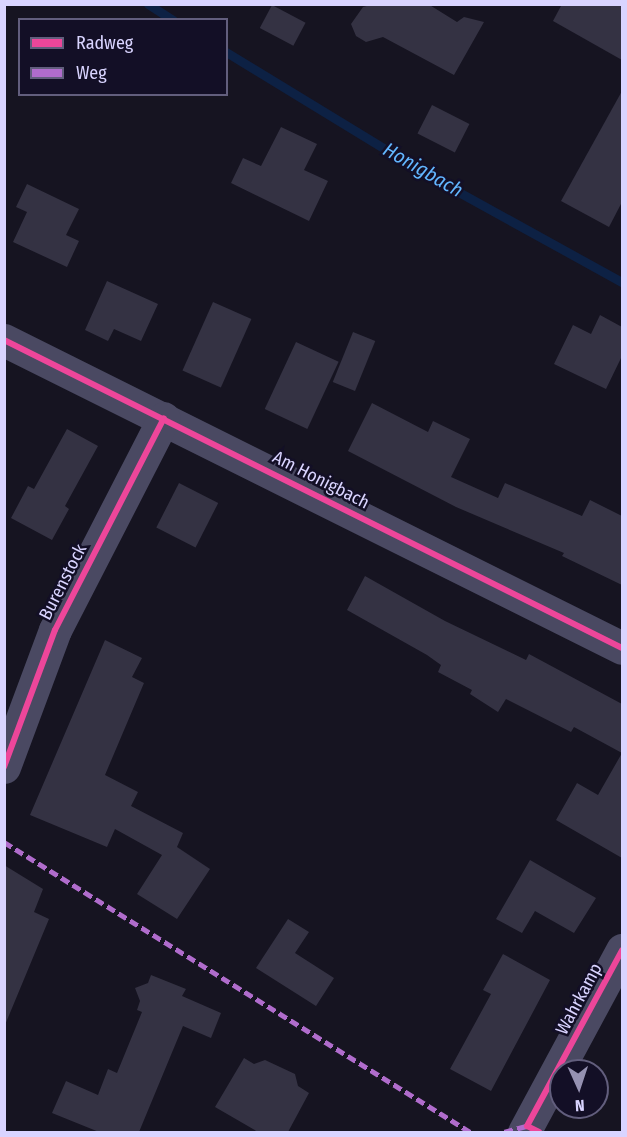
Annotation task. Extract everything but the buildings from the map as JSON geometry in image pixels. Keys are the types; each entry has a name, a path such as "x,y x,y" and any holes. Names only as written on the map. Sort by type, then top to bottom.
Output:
{"street":[{"name":"Am Honigbach","path":"4,340 622,648"},
{"name":"Burenstock","path":"4,767 55,630 164,418"},
{"name":"Wahrkamp","path":"530,1130 622,950"}],"waterway":[{"name":"Honigbach","path":"148,4 170,18"},
{"name":"Honigbach","path":"228,53 426,174 622,282"}],"marked path":[{"path":"4,842 470,1132"},
{"path":"504,1132 527,1126"}],"cycle path":[{"path":"4,340 622,648"},
{"path":"4,767 55,630 164,418"},
{"path":"539,1132 527,1126 622,950"}]}
